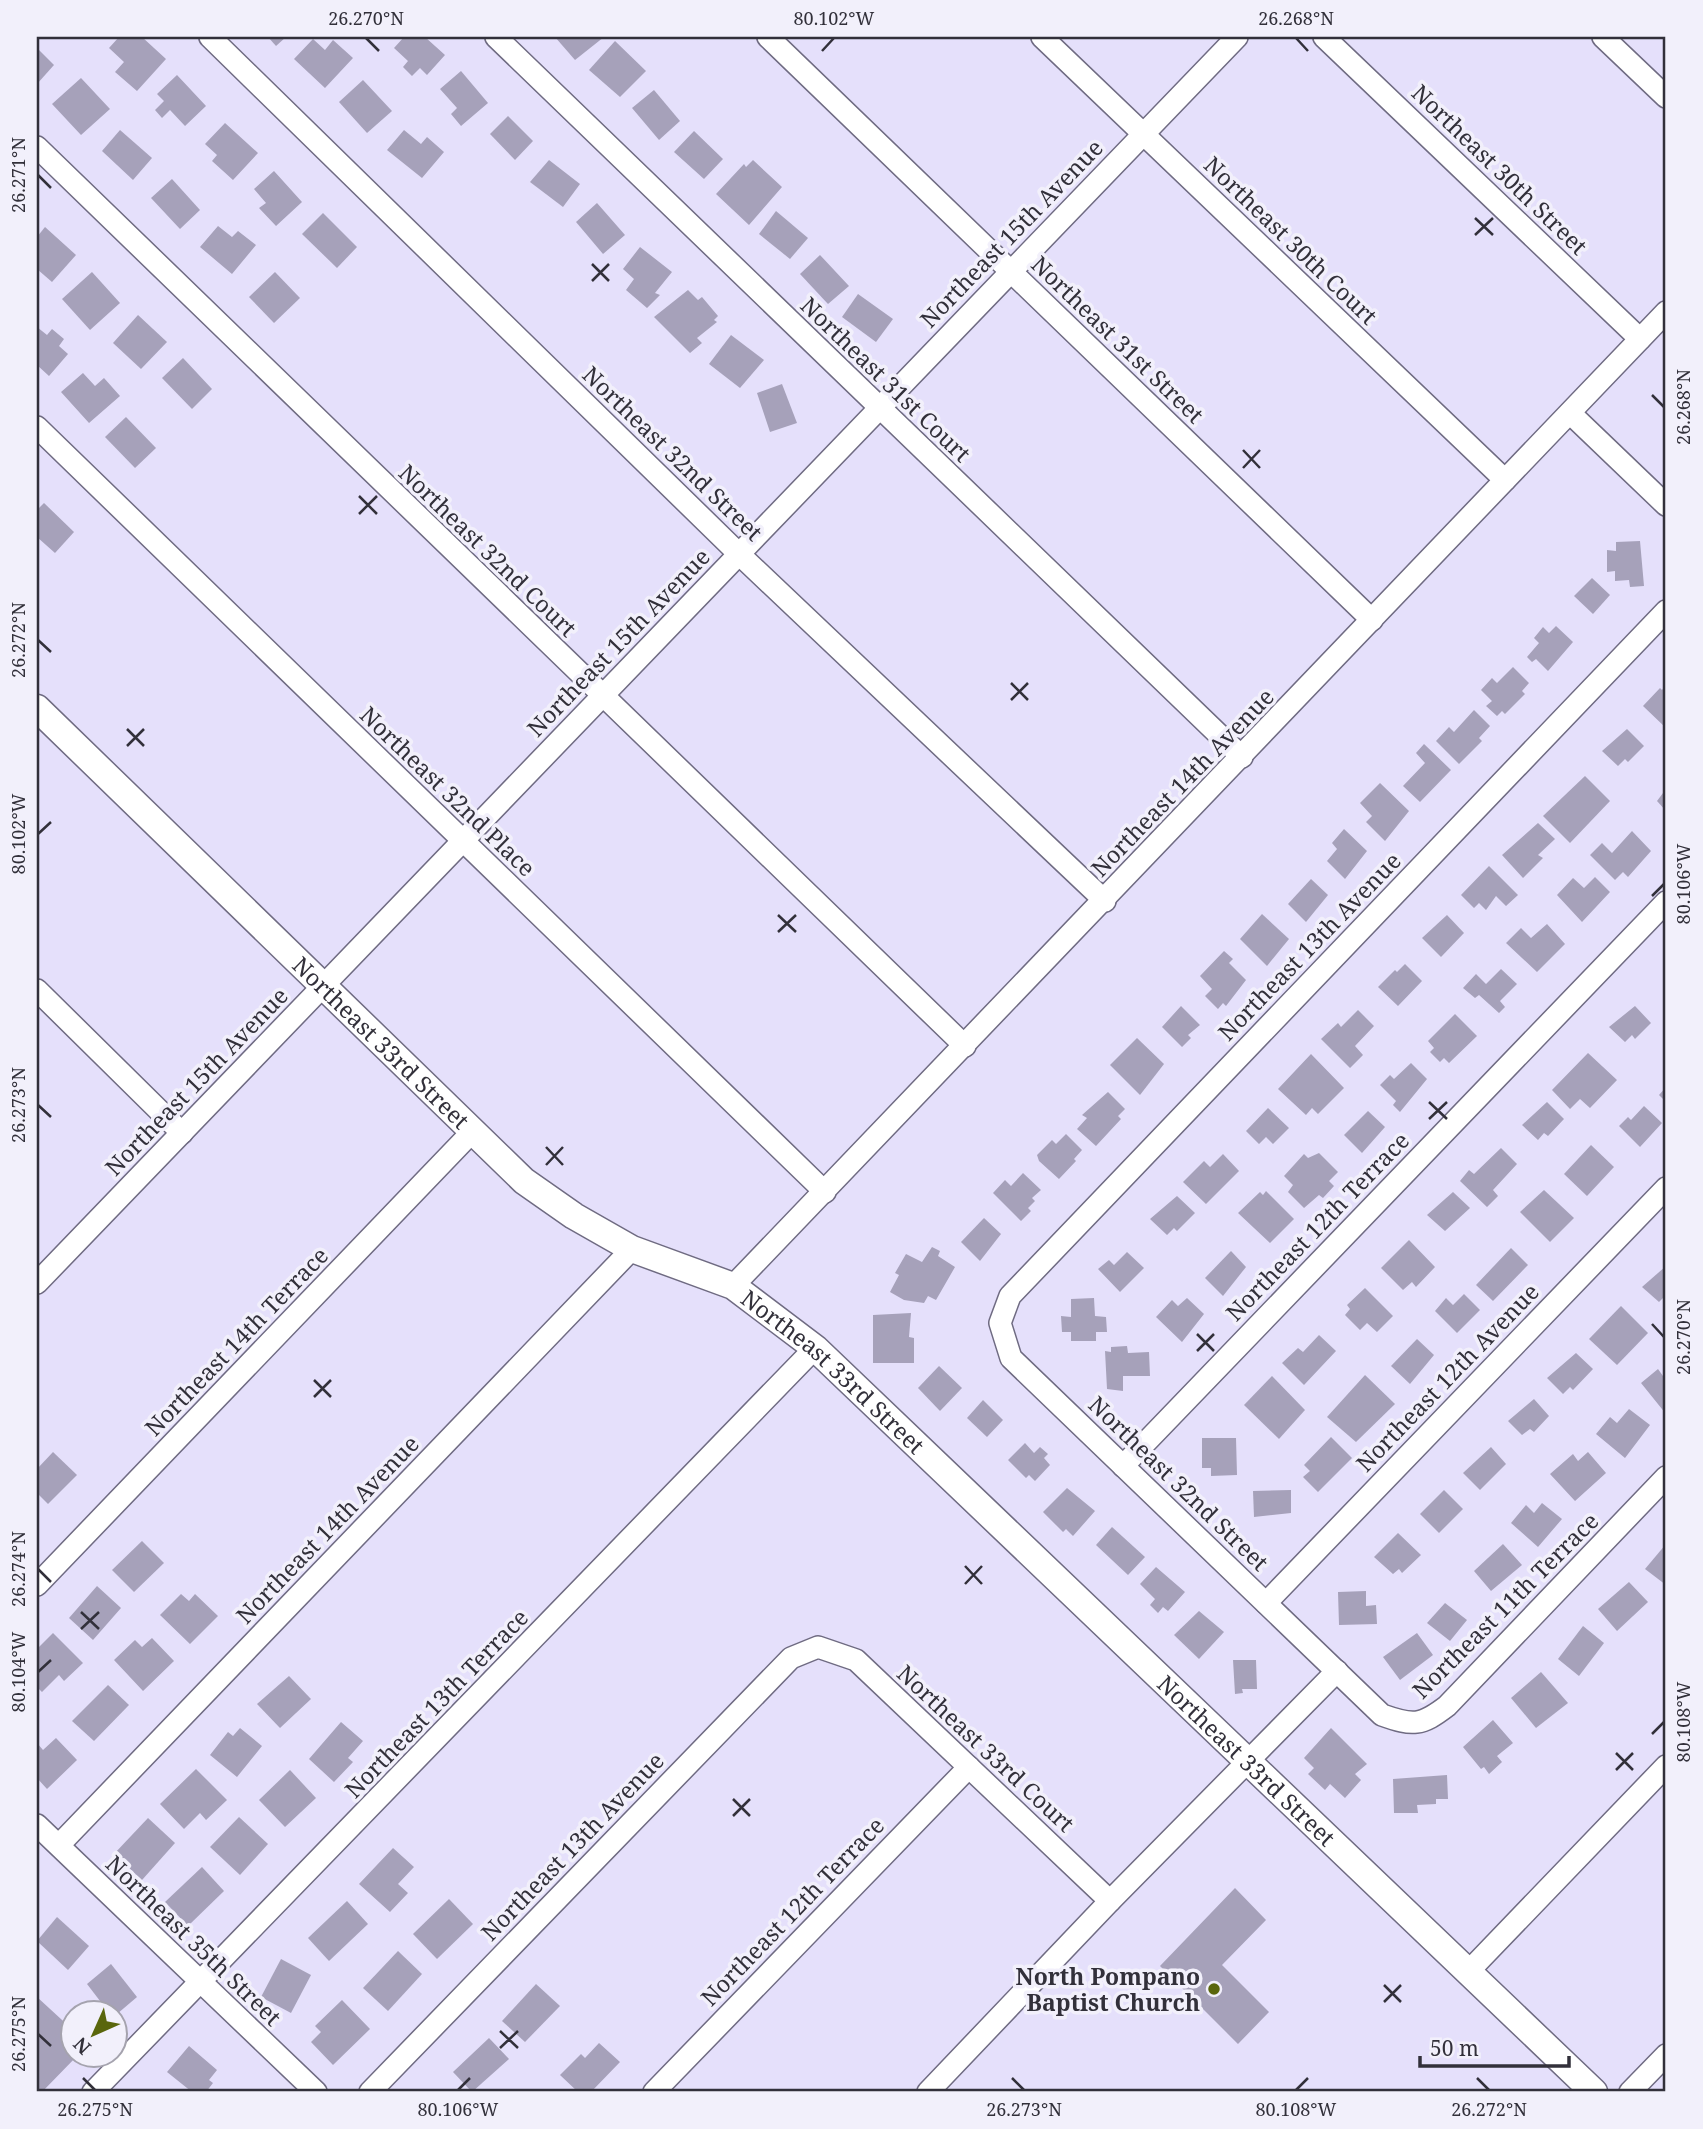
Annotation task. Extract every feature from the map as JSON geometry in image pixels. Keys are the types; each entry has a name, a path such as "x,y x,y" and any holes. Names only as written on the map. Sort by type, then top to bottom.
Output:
{"street":[{"name":"Northeast 32nd Street","path":"210,37 739,554 1105,901"},
{"name":"Northeast 31st Court","path":"496,37 879,410 1242,757"},
{"name":"Northeast 31st Street","path":"768,37 1372,620"},
{"name":"Northeast 30th Court","path":"1042,37 1505,480"},
{"name":"Northeast 15th Avenue","path":"39,1276 464,843 601,697 1237,37"},
{"name":"Northeast 30th Street","path":"1324,37 1640,339"},
{"path":"1603,37 1666,97"},
{"name":"Northeast 32nd Court","path":"37,147 601,697 965,1046"},
{"name":"Northeast 14th Avenue","path":"733,1286 1105,901 1666,312"},
{"path":"1570,413 1666,505"},
{"name":"Northeast 32nd Place","path":"37,427 825,1192"},
{"name":"Northeast 13th Avenue","path":"1000,1323 1010,1296 1666,611"},
{"name":"Northeast 33rd Street","path":"37,708 322,988 524,1181 574,1216 632,1248 733,1286 815,1348 1594,2092"},
{"name":"Northeast 12th Terrace","path":"1123,1466 1666,902"},
{"path":"37,990 182,1133"},
{"name":"Northeast 14th Terrace","path":"37,1585 472,1132"},
{"name":"Northeast 12th Avenue","path":"1266,1603 1666,1188"},
{"name":"Northeast 14th Avenue","path":"59,1845 632,1248"},
{"name":"Northeast 32nd Street","path":"1000,1323 1011,1358 1337,1671"},
{"name":"Northeast 13th Terrace","path":"93,2092 201,1984 815,1348"},
{"name":"Northeast 11th Terrace","path":"1337,1671 1382,1715 1405,1723 1427,1722 1447,1706 1666,1477"},
{"name":"Northeast 13th Avenue","path":"370,2092 791,1658 818,1647"},
{"name":"Northeast 33rd Court","path":"818,1647 856,1660 1110,1901"},
{"path":"928,2092 1110,1901 1337,1671"},
{"path":"1468,1972 1666,1766"},
{"name":"Northeast 12th Terrace","path":"654,2092 969,1767"},
{"name":"Northeast 35th Street","path":"37,1825 316,2092"},
{"path":"1630,2092 1666,2055"}],"building":[{"path":"119,37 142,37 166,59 137,91 115,72 124,62 109,48"},
{"path":"268,37 286,37 276,46"},
{"path":"404,37 425,37 445,55 427,75 420,68 412,76 403,67 408,61 394,48"},
{"path":"555,37 604,37 575,60"},
{"path":"313,39 325,50 333,40 353,58 325,88 294,59"},
{"path":"615,41 646,71 620,97 589,70"},
{"path":"37,48 54,65 37,84"},
{"path":"461,71 488,103 461,126 451,114 457,108 440,89"},
{"path":"177,75 206,106 185,126 170,110 162,118 155,110 164,101 157,94"},
{"path":"81,78 110,109 81,135 52,104"},
{"path":"363,80 392,111 367,133 339,102"},
{"path":"654,90 680,121 659,140 632,108"},
{"path":"508,116 533,141 515,160 490,134"},
{"path":"225,123 258,153 233,180 212,161 217,155 205,144"},
{"path":"120,130 152,158 133,180 102,151"},
{"path":"404,130 421,144 427,137 444,152 422,178 387,150"},
{"path":"694,131 723,159 704,179 674,152"},
{"path":"549,160 580,184 563,207 530,182"},
{"path":"753,160 782,187 749,225 716,194 744,164 746,167"},
{"path":"274,171 302,202 276,226 259,208 266,203 254,189"},
{"path":"172,179 200,210 180,229 151,198"},
{"path":"597,203 625,235 603,254 576,222"},
{"path":"776,211 808,238 790,259 759,234"},
{"path":"323,213 357,247 337,268 302,234"},
{"path":"218,226 232,237 238,231 256,245 232,274 200,247"},
{"path":"45,227 76,255 52,282 37,269 37,237"},
{"path":"640,247 672,272 655,293 660,295 647,308 626,290 634,279 623,269"},
{"path":"820,255 849,286 828,304 800,274"},
{"path":"92,272 120,303 90,330 62,299"},
{"path":"275,272 300,298 274,323 249,297"},
{"path":"688,290 698,300 702,297 718,316 714,320 717,322 697,338 702,343 690,353 654,317"},
{"path":"858,294 893,319 876,342 842,317"},
{"path":"138,315 167,342 141,369 113,343"},
{"path":"37,327 47,335 52,329 64,339 59,346 68,354 49,376 37,365"},
{"path":"731,335 764,360 740,388 709,364"},
{"path":"183,358 212,389 192,409 162,378"},
{"path":"83,373 95,386 104,378 120,396 89,423 61,392"},
{"path":"782,384 797,423 770,432 757,393"},
{"path":"126,417 156,448 135,468 105,437"},
{"path":"44,503 74,532 55,553 37,537 37,510"},
{"path":"1640,541 1644,586 1630,587 1629,580 1615,581 1615,571 1607,572 1607,550 1616,551 1616,542"},
{"path":"1592,578 1610,595 1593,614 1574,596"},
{"path":"1556,626 1573,642 1548,671 1536,659 1532,662 1527,657 1539,643 1534,638 1543,627 1549,633"},
{"path":"1513,667 1529,683 1522,691 1525,694 1505,714 1502,711 1497,716 1486,706 1492,701 1481,690 1492,678 1497,683"},
{"path":"1666,685 1666,728 1643,706"},
{"path":"1474,710 1490,726 1479,738 1482,741 1459,764 1436,741 1449,727 1454,732"},
{"path":"1627,729 1644,746 1628,762 1625,759 1618,766 1602,751"},
{"path":"1424,744 1451,770 1420,802 1403,786 1425,763 1416,753"},
{"path":"1585,776 1610,801 1570,843 1543,816"},
{"path":"1380,783 1409,811 1385,841 1366,822 1372,816 1360,803"},
{"path":"1663,793 1666,797 1666,811 1657,801"},
{"path":"1538,823 1555,839 1538,855 1543,858 1523,878 1502,855"},
{"path":"1344,829 1367,851 1345,879 1327,861 1337,849 1332,843"},
{"path":"1632,831 1651,851 1628,877 1623,872 1615,880 1590,855 1602,843 1612,853"},
{"path":"1489,866 1518,895 1506,906 1496,896 1486,910 1479,903 1474,908 1461,895"},
{"path":"1595,877 1610,892 1582,922 1557,895 1573,878 1584,888"},
{"path":"1311,879 1328,895 1306,922 1288,904"},
{"path":"1262,914 1289,939 1267,966 1240,939"},
{"path":"1447,915 1464,933 1441,957 1422,938"},
{"path":"1547,924 1565,944 1537,972 1506,943 1521,928 1531,938"},
{"path":"1224,951 1233,959 1229,963 1246,980 1226,1006 1223,1003 1218,1009 1205,996 1212,989 1200,976"},
{"path":"1405,964 1422,981 1398,1006 1378,987"},
{"path":"1501,969 1517,984 1500,1001 1505,1007 1499,1013 1479,995 1475,998 1463,988 1476,974 1486,984"},
{"path":"1181,1006 1200,1025 1188,1035 1191,1038 1182,1047 1162,1027"},
{"path":"1635,1006 1651,1023 1635,1039 1632,1035 1625,1042 1609,1027"},
{"path":"1358,1010 1374,1026 1355,1046 1363,1055 1350,1068 1321,1039 1338,1023 1341,1027"},
{"path":"1455,1014 1477,1036 1449,1063 1444,1058 1440,1062 1430,1052 1434,1048 1428,1041"},
{"path":"1137,1038 1164,1064 1140,1095 1110,1065"},
{"path":"1588,1053 1617,1080 1590,1108 1580,1099 1570,1109 1552,1090"},
{"path":"1311,1054 1344,1088 1318,1114 1312,1108 1306,1115 1278,1089"},
{"path":"1411,1063 1427,1079 1400,1112 1393,1105 1396,1101 1380,1085 1390,1075 1394,1079"},
{"path":"1666,1087 1666,1102 1659,1095"},
{"path":"1108,1092 1125,1109 1118,1116 1121,1119 1096,1146 1077,1129 1087,1118 1082,1115"},
{"path":"1547,1102 1564,1119 1548,1136 1544,1133 1538,1140 1522,1125"},
{"path":"1644,1106 1662,1123 1640,1147 1619,1126 1628,1117 1631,1120"},
{"path":"1268,1108 1289,1128 1273,1144 1266,1137 1259,1144 1246,1131"},
{"path":"1368,1111 1385,1127 1362,1153 1344,1135"},
{"path":"1066,1134 1082,1150 1074,1159 1076,1161 1059,1179 1039,1161 1037,1155 1052,1140 1056,1144"},
{"path":"1591,1145 1614,1167 1587,1196 1564,1174"},
{"path":"1501,1148 1517,1164 1493,1190 1498,1196 1487,1207 1460,1181 1469,1170 1474,1174"},
{"path":"1319,1153 1338,1172 1329,1181 1334,1186 1323,1198 1319,1195 1304,1208 1288,1192 1293,1185 1284,1176 1304,1154 1308,1158"},
{"path":"1223,1154 1239,1171 1206,1204 1183,1182 1204,1161 1210,1167"},
{"path":"1023,1173 1041,1190 1032,1198 1035,1201 1028,1208 1031,1211 1021,1221 993,1193 1005,1180 1011,1186"},
{"path":"1544,1190 1574,1218 1550,1242 1520,1212"},
{"path":"1266,1191 1294,1219 1270,1243 1238,1213 1260,1192 1263,1195"},
{"path":"1453,1192 1470,1208 1445,1231 1427,1215"},
{"path":"1177,1196 1195,1213 1177,1231 1174,1228 1167,1235 1150,1219"},
{"path":"984,1218 1001,1234 980,1261 961,1242"},
{"path":"1409,1240 1435,1267 1416,1287 1412,1282 1403,1290 1381,1268"},
{"path":"932,1247 940,1251 938,1256 955,1267 936,1300 928,1296 924,1303 904,1300 890,1292 899,1275 895,1273 906,1254 922,1262"},
{"path":"1511,1248 1528,1265 1493,1301 1476,1285"},
{"path":"1231,1251 1246,1267 1223,1296 1205,1278"},
{"path":"1127,1252 1144,1268 1120,1292 1098,1269 1109,1260 1114,1265"},
{"path":"1666,1266 1666,1295 1659,1302 1642,1287"},
{"path":"1365,1288 1393,1316 1377,1332 1367,1323 1360,1330 1345,1315 1350,1309 1347,1305"},
{"path":"1464,1294 1480,1310 1457,1333 1435,1311 1446,1298 1453,1305"},
{"path":"1094,1298 1095,1316 1106,1317 1107,1332 1096,1332 1096,1341 1071,1341 1071,1332 1062,1332 1061,1316 1071,1317 1071,1299"},
{"path":"1187,1298 1204,1314 1182,1342 1156,1317 1172,1300 1178,1306"},
{"path":"1621,1306 1648,1333 1617,1365 1589,1339"},
{"path":"911,1313 909,1337 914,1338 914,1363 873,1363 873,1315"},
{"path":"1319,1335 1336,1351 1304,1385 1282,1363 1298,1348 1303,1352"},
{"path":"1417,1339 1434,1355 1410,1384 1391,1366"},
{"path":"1127,1346 1128,1353 1149,1352 1150,1376 1123,1376 1123,1391 1107,1389 1105,1351 1111,1352 1111,1347"},
{"path":"1576,1353 1593,1369 1573,1390 1570,1387 1563,1394 1547,1378"},
{"path":"939,1366 962,1388 940,1411 918,1388"},
{"path":"1658,1369 1663,1376 1666,1372 1666,1414 1641,1383"},
{"path":"1365,1375 1395,1404 1356,1442 1327,1417"},
{"path":"1272,1376 1305,1410 1279,1439 1244,1405"},
{"path":"1534,1399 1549,1416 1534,1432 1530,1429 1522,1435 1508,1421"},
{"path":"983,1400 1003,1420 987,1437 967,1418"},
{"path":"1629,1409 1650,1425 1625,1458 1596,1434 1610,1417 1617,1423"},
{"path":"1331,1437 1352,1458 1318,1492 1303,1477 1310,1471 1304,1465"},
{"path":"1202,1438 1236,1438 1237,1475 1211,1476 1211,1468 1202,1468"},
{"path":"1025,1443 1034,1453 1040,1447 1048,1454 1044,1458 1050,1465 1035,1481 1029,1475 1026,1478 1008,1460"},
{"path":"1491,1447 1506,1464 1480,1490 1463,1473"},
{"path":"53,1452 77,1475 48,1504 37,1493 37,1469"},
{"path":"1588,1452 1606,1473 1575,1501 1550,1474 1573,1454 1578,1461"},
{"path":"1067,1488 1095,1511 1073,1536 1066,1529 1063,1532 1043,1512"},
{"path":"1291,1490 1291,1513 1254,1517 1253,1491"},
{"path":"1444,1490 1463,1509 1439,1533 1420,1514"},
{"path":"1542,1503 1562,1519 1538,1547 1511,1523 1526,1505 1534,1513"},
{"path":"1112,1527 1145,1557 1128,1575 1096,1545"},
{"path":"1398,1533 1421,1555 1402,1573 1399,1569 1393,1574 1374,1557"},
{"path":"142,1541 164,1563 134,1592 112,1570"},
{"path":"1503,1544 1522,1565 1491,1591 1474,1571"},
{"path":"1666,1544 1666,1585 1645,1569"},
{"path":"1156,1567 1185,1592 1168,1611 1163,1607 1158,1613 1150,1605 1155,1599 1140,1584"},
{"path":"1629,1582 1648,1602 1617,1631 1598,1609"},
{"path":"97,1586 121,1608 93,1640 69,1618"},
{"path":"1366,1591 1366,1606 1376,1605 1377,1624 1339,1625 1338,1592"},
{"path":"181,1594 189,1601 195,1594 218,1616 190,1644 160,1615"},
{"path":"1445,1603 1467,1620 1450,1641 1427,1623"},
{"path":"1199,1611 1224,1632 1199,1659 1174,1635"},
{"path":"1583,1626 1604,1643 1579,1676 1558,1659"},
{"path":"53,1633 83,1663 64,1681 59,1675 42,1692 37,1687 37,1649"},
{"path":"1417,1633 1433,1655 1400,1680 1383,1657"},
{"path":"152,1638 174,1661 143,1691 114,1660 135,1640 142,1647"},
{"path":"1233,1660 1256,1660 1257,1689 1242,1689 1243,1693 1235,1694"},
{"path":"1541,1672 1568,1703 1536,1728 1511,1698"},
{"path":"289,1676 311,1699 280,1728 257,1704"},
{"path":"108,1685 129,1705 94,1741 72,1721"},
{"path":"1493,1720 1513,1743 1497,1756 1502,1762 1489,1774 1484,1767 1481,1769 1463,1747"},
{"path":"341,1722 363,1741 348,1758 353,1762 334,1782 309,1759"},
{"path":"240,1728 262,1746 237,1777 210,1755 228,1732 233,1736"},
{"path":"1331,1728 1367,1764 1355,1774 1361,1780 1345,1798 1330,1784 1325,1790 1308,1774 1314,1768 1304,1758"},
{"path":"56,1738 77,1760 47,1789 37,1778 37,1743 43,1750"},
{"path":"196,1769 227,1800 206,1820 200,1813 184,1829 160,1804"},
{"path":"290,1770 316,1798 285,1827 259,1800"},
{"path":"1447,1775 1448,1799 1436,1799 1436,1804 1417,1805 1418,1813 1394,1813 1393,1779"},
{"path":"239,1817 268,1844 240,1875 210,1847"},
{"path":"148,1818 175,1843 142,1880 114,1854"},
{"path":"393,1848 414,1867 398,1884 408,1893 390,1912 359,1884"},
{"path":"202,1867 224,1891 188,1926 165,1902"},
{"name":"North Pompano Baptist Church","path":"1235,1888 1266,1920 1222,1965 1269,2012 1238,2044 1160,1966"},
{"path":"449,1899 473,1924 437,1959 413,1934"},
{"path":"347,1901 368,1924 329,1961 308,1938"},
{"path":"57,1917 89,1946 68,1970 37,1941"},
{"path":"398,1951 422,1974 388,2011 363,1988"},
{"path":"281,1959 311,1975 291,2013 261,1997"},
{"path":"111,1964 137,1997 130,2003 130,2000 99,2000 87,1984"},
{"path":"536,1984 560,2006 525,2042 502,2021"},
{"path":"37,1997 60,2018 60,2070 63,2070 42,2092 37,2092"},
{"path":"342,2000 370,2029 333,2065 311,2042 321,2032 315,2026"},
{"path":"489,2038 509,2059 472,2092 453,2072"},
{"path":"599,2043 620,2062 591,2092 578,2092 560,2075 581,2054 585,2058"},
{"path":"189,2046 217,2070 209,2080 213,2083 206,2092 192,2092 167,2072"}],"place":[{"name":"North Pompano Baptist Church","path":"1214,1989"}]}
